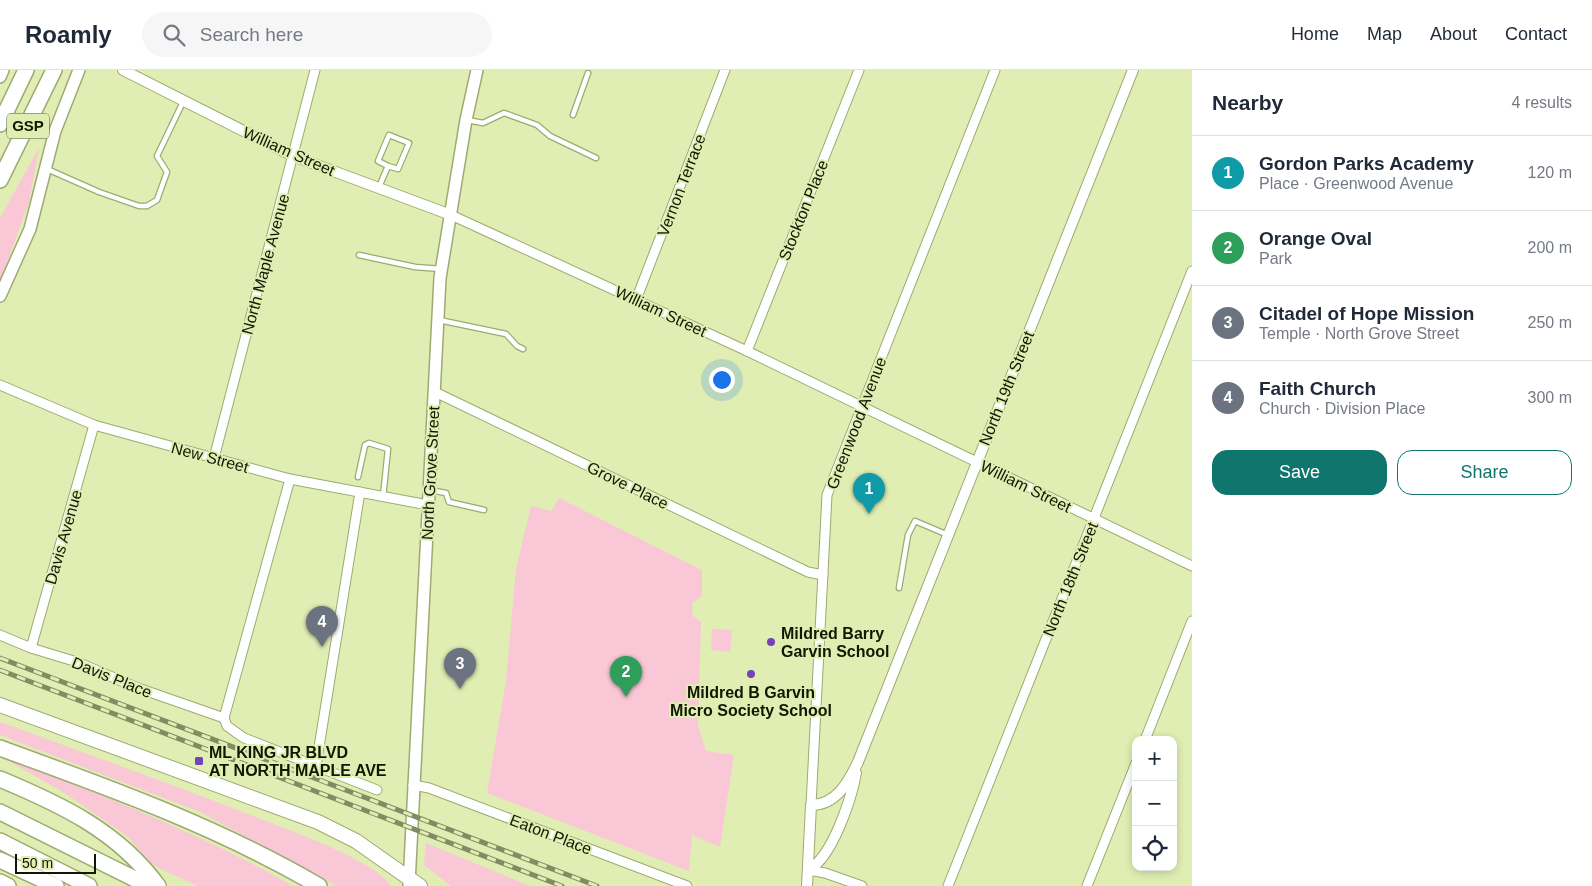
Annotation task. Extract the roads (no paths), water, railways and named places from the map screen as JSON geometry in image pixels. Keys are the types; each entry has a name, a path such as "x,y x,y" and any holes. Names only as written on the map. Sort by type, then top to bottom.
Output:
{"highway":[{"name":"GSP","path":"0,124 26,70"},
{"name":"GSP","path":"0,180 54,70"},
{"path":"0,748 177,814 251,849 319,886"},
{"path":"0,768 18,777 34,794"},
{"path":"0,779 84,819 124,849 158,886"},
{"path":"0,812 150,886"},
{"path":"0,841 88,886"},
{"path":"0,860 56,886"},
{"path":"0,882 8,886"}],"main road":[{"path":"0,77 3,70"},
{"path":"0,296 27,238 47,169 56,125 79,70"},
{"name":"North Grove Street","path":"413,883 413,785 438,320 442,270 466,120 477,70"},
{"path":"0,705 318,822 356,841 413,883"}],"street":[{"name":"William Street","path":"123,70 292,156 451,215 747,351 1192,566"},
{"name":"North Maple Avenue","path":"214,458 315,70"},
{"name":"Vernon Terrace","path":"636,300 726,70"},
{"name":"Stockton Place","path":"747,351 859,70"},
{"name":"Greenwood Avenue","path":"807,886 827,495 995,70"},
{"name":"North 19th Street","path":"811,805 823,804 833,798 848,780 858,762 1133,70"},
{"name":"North 18th Street","path":"948,886 1192,271"},
{"name":"New Street","path":"0,385 94,425 290,479 428,504"},
{"name":"Grove Place","path":"435,392 808,572 823,575"},
{"name":"Davis Avenue","path":"31,648 94,425"},
{"path":"290,479 224,718 227,726 244,738 377,790"},
{"path":"316,766 360,492"},
{"path":"1147,736 1192,621"},
{"name":"Davis Place","path":"0,635 31,648 77,662 138,688 224,718"},
{"name":"North 19th Street","path":"808,870 817,865 827,851 849,801 858,762"},
{"path":"1087,886 1132,772"},
{"name":"Eaton Place","path":"413,785 429,788 687,886"},
{"path":"808,870 825,873 862,886"}],"lane":[{"path":"573,116 589,71 582,70"},
{"path":"47,169 99,192 139,206 147,206 157,200 167,172 157,156 184,101"},
{"path":"466,120 483,123 504,113 537,125 550,136 596,158"},
{"path":"389,134 409,143 398,169 388,166 378,161 389,134"},
{"path":"378,188 388,166"},
{"path":"359,255 415,267 442,270"},
{"path":"438,320 506,334 517,346 522,348"},
{"path":"358,477 365,445 368,443 388,449 383,497"},
{"path":"429,490 446,493 449,502 456,505 484,510"},
{"path":"899,588 908,535 915,522 948,535"}],"railway":[{"path":"0,658 597,886"},
{"path":"0,670 562,886"}],"place":[{"name":"Gordon Parks Academy","path":"869,514"},
{"name":"Mildred Barry Garvin School","path":"771,642"},
{"name":"Faith Church","path":"322,647"},
{"name":"Mildred B Garvin Micro Society School","path":"751,674"},
{"name":"Citadel of Hope Mission","path":"460,689"},
{"name":"Orange Oval","path":"626,697"},
{"name":"ML KING JR BLVD AT NORTH MAPLE AVE","path":"199,761"}]}
